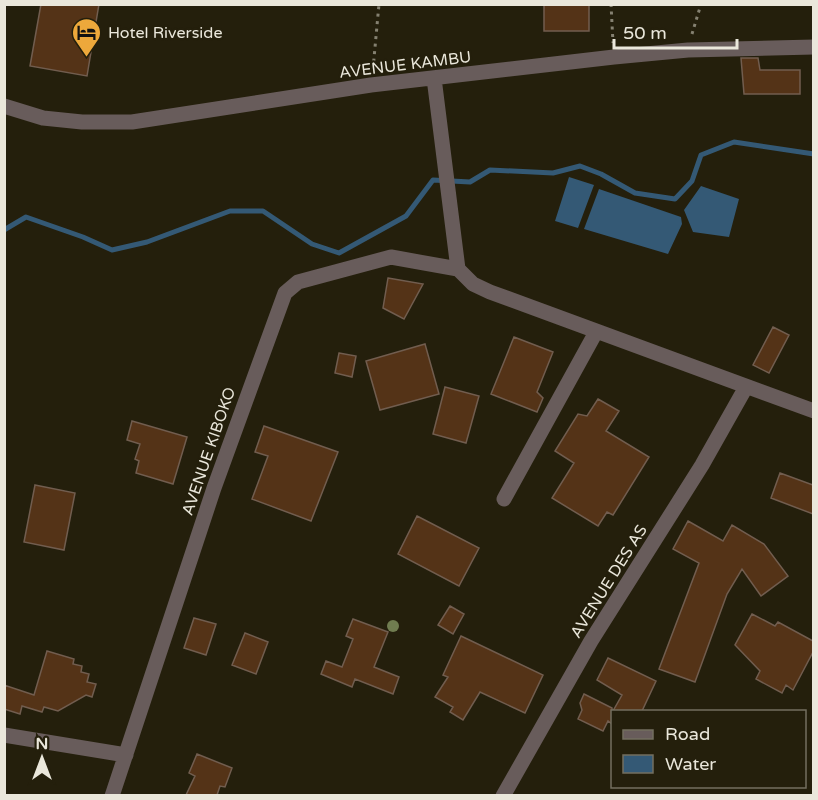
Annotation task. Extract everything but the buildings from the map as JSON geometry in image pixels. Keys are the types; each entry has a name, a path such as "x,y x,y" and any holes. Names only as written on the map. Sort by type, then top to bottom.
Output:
{"street":[{"name":"AVENUE KAMBU","path":"4,106 43,118 82,122 132,122 371,85 614,57 688,50 813,47"},
{"path":"434,78 458,269 473,284 596,332 813,411"},
{"name":"AVENUE KIBOKO","path":"112,795 214,488 285,293 298,282 391,257 458,269"},
{"path":"504,499 596,332"},
{"name":"AVENUE DES AS","path":"502,795 591,641 702,465 746,387"},
{"path":"4,735 126,755"}],"path":[{"path":"371,85 379,4"},
{"path":"611,4 614,57"},
{"path":"688,50 701,4"}],"water":[{"path":"569,177 594,185 578,228 555,221"},
{"path":"701,186 739,199 729,237 693,232 684,210"},
{"path":"599,189 681,217 682,224 668,254 584,229"}],"waterway":[{"path":"4,230 26,217 112,250 147,242 230,211 263,211 312,244 339,253 406,216 433,180 470,182 490,170 553,173 580,166 601,174 635,193 675,199 692,181 701,155 734,142 814,154"}],"place":[{"name":"Hotel Riverside","path":"87,58"}]}
